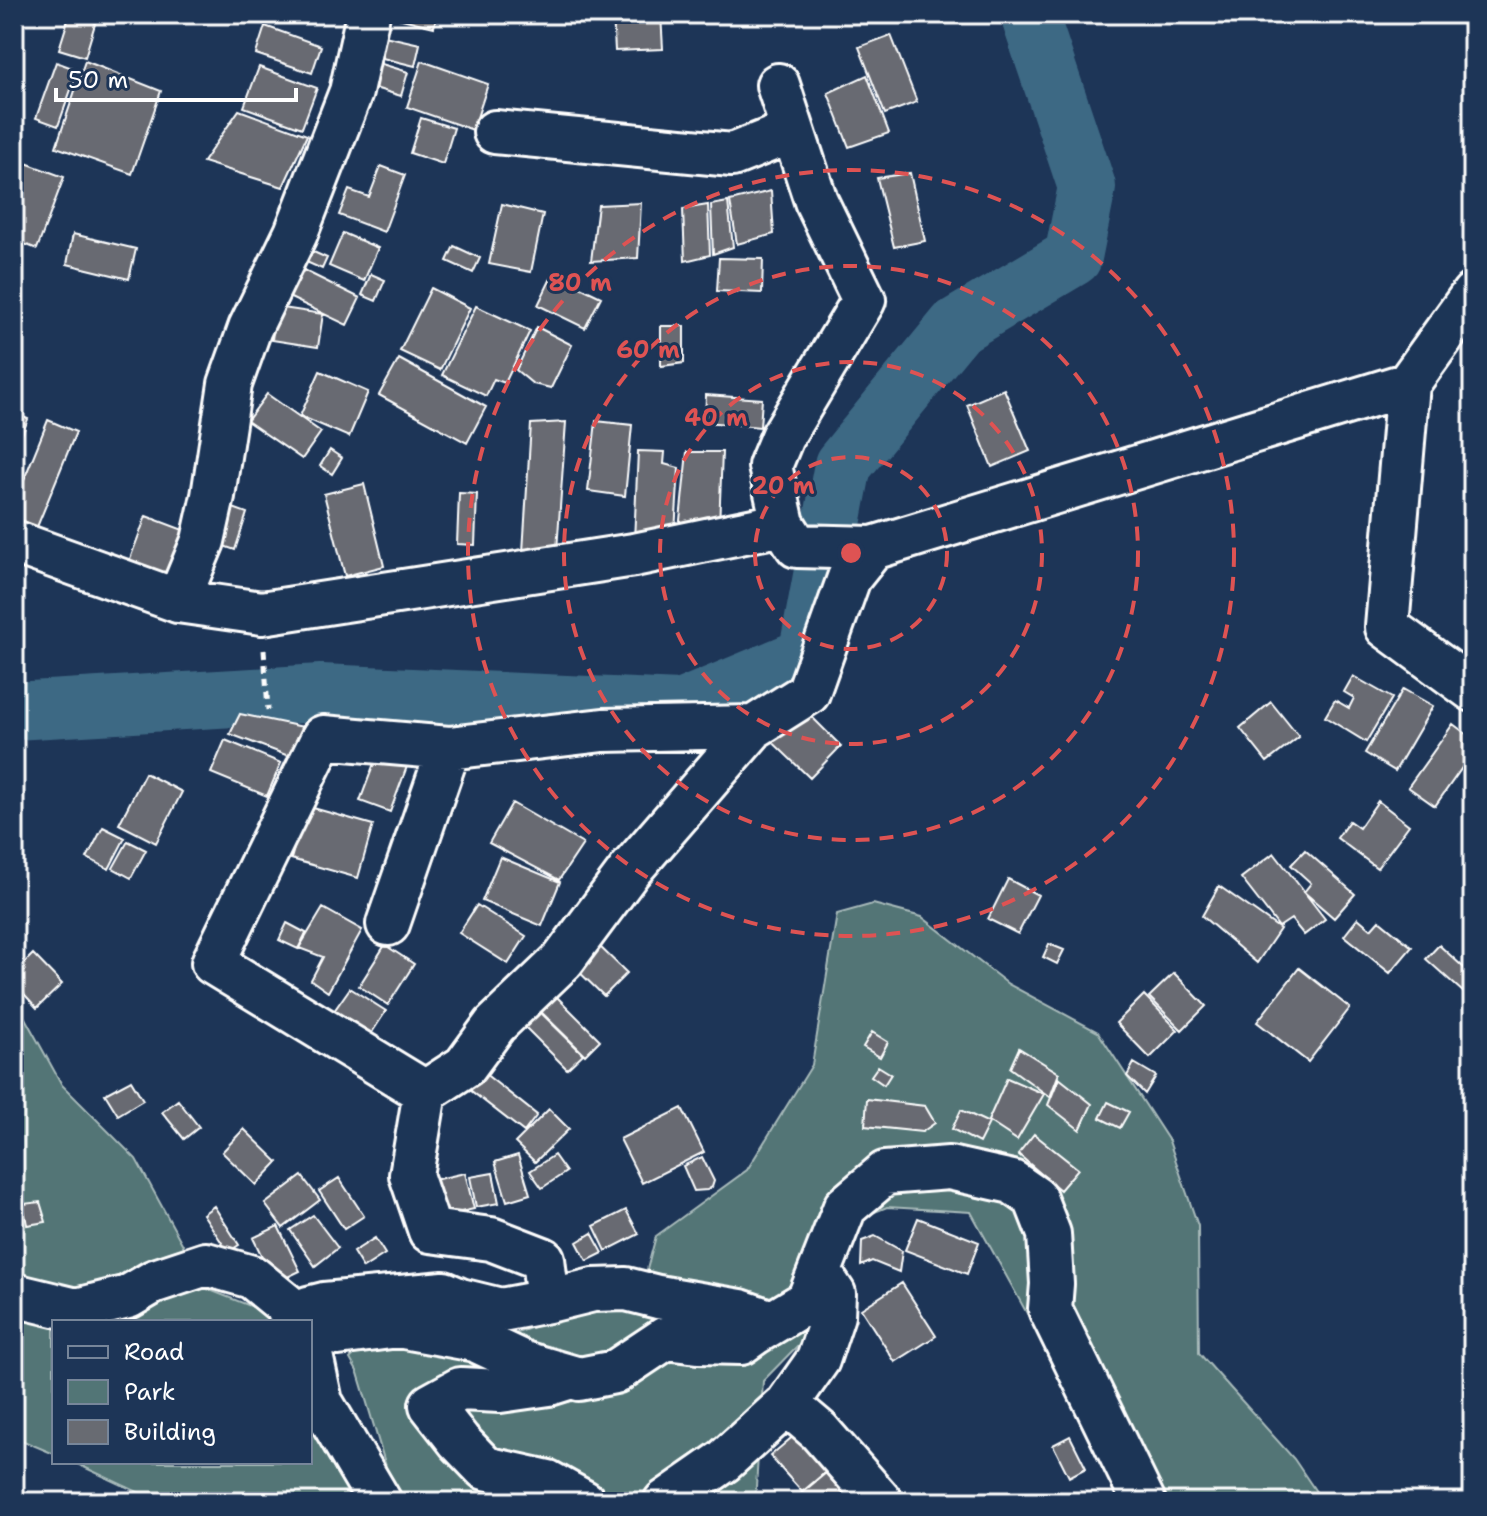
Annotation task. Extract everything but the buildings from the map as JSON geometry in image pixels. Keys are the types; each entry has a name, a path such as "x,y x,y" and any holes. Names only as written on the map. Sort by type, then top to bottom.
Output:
{"street":[{"path":"178,601 203,541 230,384 250,328 296,233 351,92 368,14"},
{"path":"778,85 816,201 864,300 782,437 770,466 790,535"},
{"path":"495,132 732,155 792,131"},
{"path":"1473,294 1408,384 1387,627 1473,690"},
{"path":"14,542 178,601 262,613 634,555 790,535 873,548 1408,384"},
{"path":"548,1301 543,1259 491,1239 430,1231 411,1175 425,1092 465,1066 495,1025 563,960 630,870 754,727 808,693 849,578 873,548"},
{"path":"425,1092 213,963 323,737 449,748 603,730 754,727"},
{"path":"388,924 449,748"},
{"path":"312,1324 338,1334 398,1326 475,1340 524,1363 579,1379 615,1372 666,1338 741,1343 808,1301 845,1207 885,1173 949,1168 1012,1182 1035,1198 1049,1234 1050,1309 1144,1502"},
{"path":"14,1295 76,1310 128,1297 155,1281 206,1264 252,1277 304,1320"},
{"path":"665,1502 724,1461 787,1404 818,1360 833,1315 834,1294 820,1273"},
{"path":"306,1320 308,1308 324,1304 409,1295 444,1293 501,1310 593,1290 626,1289 740,1311 772,1322"},
{"path":"312,1359 321,1402 380,1502"},
{"path":"570,1377 549,1384 500,1391 460,1389 431,1405 485,1468 548,1482 584,1502"},
{"path":"787,1404 819,1431 881,1502"}],"path":[{"path":"262,613 268,710"}],"green space":[{"path":"873,904 922,917 1008,984 1098,1032 1169,1141 1198,1226 1199,1353 1294,1459 1323,1502 1120,1502 1099,1444 971,1212 887,1207 810,1238 802,1341 763,1381 755,1502 406,1502 388,1473 358,1373 350,1359 366,1342 470,1351 609,1298 645,1277 656,1236 747,1170 812,1065 837,914"},
{"path":"14,1004 20,1009 62,1085 136,1159 207,1289 266,1312 270,1320 52,1320 52,1453 14,1437"},
{"path":"312,1414 361,1502 159,1502 77,1464 312,1464"}],"waterway":[{"path":"14,711 321,693 680,709 807,656 843,465 956,327 1073,257 1087,187 1029,14"}]}
